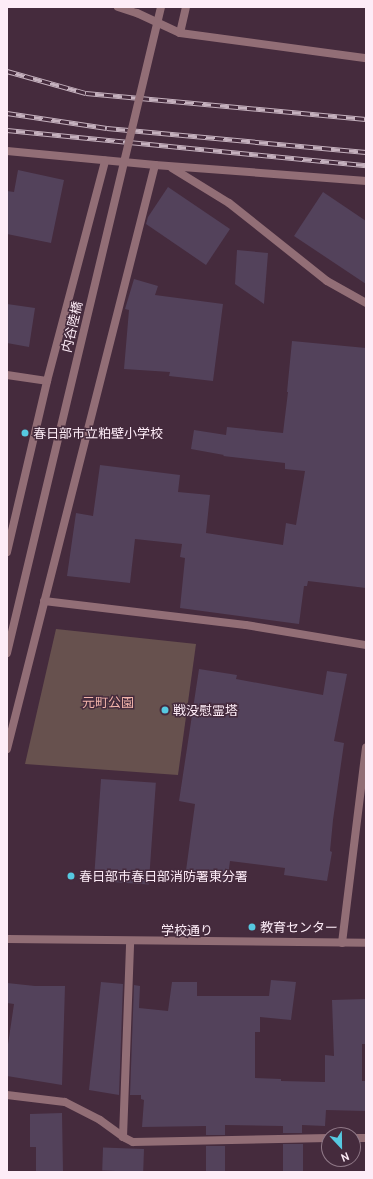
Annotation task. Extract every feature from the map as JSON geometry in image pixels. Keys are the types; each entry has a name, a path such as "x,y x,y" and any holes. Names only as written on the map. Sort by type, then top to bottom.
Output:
{"street":[{"path":"118,7 137,10 180,33 366,58"},
{"name":"内谷陸橋","path":"7,653 161,7"},
{"path":"180,33 186,7"},
{"path":"7,151 154,166 366,181"},
{"path":"7,552 47,381 105,161"},
{"path":"7,749 154,166"},
{"path":"170,167 229,203 328,281 366,303"},
{"path":"7,375 47,381"},
{"path":"44,600 246,625 366,644"},
{"path":"342,943 366,747"},
{"name":"学校通り","path":"7,939 130,942 366,943"},
{"path":"123,1137 130,942"},
{"path":"7,1095 65,1102 100,1120 123,1137 133,1142 321,1138"}],"green space":[{"name":"元町公園","path":"56,629 196,644 178,775 25,764"}],"building":[{"path":"18,170 64,180 51,243 7,234 7,191 14,192"},
{"path":"168,187 230,229 206,265 146,224 148,217"},
{"path":"323,192 366,221 366,284 294,236"},
{"path":"237,250 268,253 264,304 235,284"},
{"path":"134,279 158,286 155,295 223,304 213,381 169,376 170,372 124,369 129,310 125,309"},
{"path":"7,304 35,308 29,347 7,343"},
{"path":"292,341 366,348 366,588 308,581 307,586 304,586 299,624 180,608 185,558 180,557 182,544 135,539 130,583 67,576 76,513 93,516 100,465 180,475 178,492 210,495 206,533 283,545 286,523 296,525 305,471 285,469 285,463 223,456 224,455 191,449 194,430 226,435 227,427 283,433"},
{"path":"199,669 237,675 236,679 323,695 327,671 347,674 334,741 344,743 333,820 330,851 332,852 327,881 284,875 285,868 230,861 227,883 185,878 195,804 179,801"},
{"path":"101,779 156,783 149,885 94,881"},
{"path":"271,980 296,982 291,1020 260,1017 260,1032 255,1032 255,1078 281,1079 281,1081 325,1082 325,1055 334,1056 332,1000 366,999 366,1044 362,1044 362,1081 366,1081 366,1111 326,1110 325,1126 302,1125 302,1133 283,1133 283,1126 225,1125 225,1135 206,1135 206,1126 142,1127 144,1100 141,1099 141,1095 130,1095 134,985 140,986 139,1008 168,1011 172,982 197,982 197,996 269,996"},
{"path":"101,982 123,984 119,1095 89,1090"},
{"path":"7,983 35,986 65,986 62,1085 7,1076 7,1051 14,1004 7,1003"},
{"path":"62,1113 63,1172 36,1172 36,1147 30,1147 30,1114"},
{"path":"283,1144 303,1144 303,1172 283,1172"},
{"path":"206,1146 225,1146 225,1172 206,1172"},
{"path":"103,1148 144,1149 143,1172 102,1171"}],"railway":[{"path":"7,71 86,93 366,119"},
{"path":"7,113 107,128 366,152"},
{"path":"7,130 366,165"}],"place":[{"name":"春日部市立粕壁小学校","path":"25,433"},
{"name":"戦没慰霊塔","path":"165,710"},
{"name":"春日部市春日部消防署東分署","path":"71,876"},
{"name":"教育センター","path":"252,927"}]}
